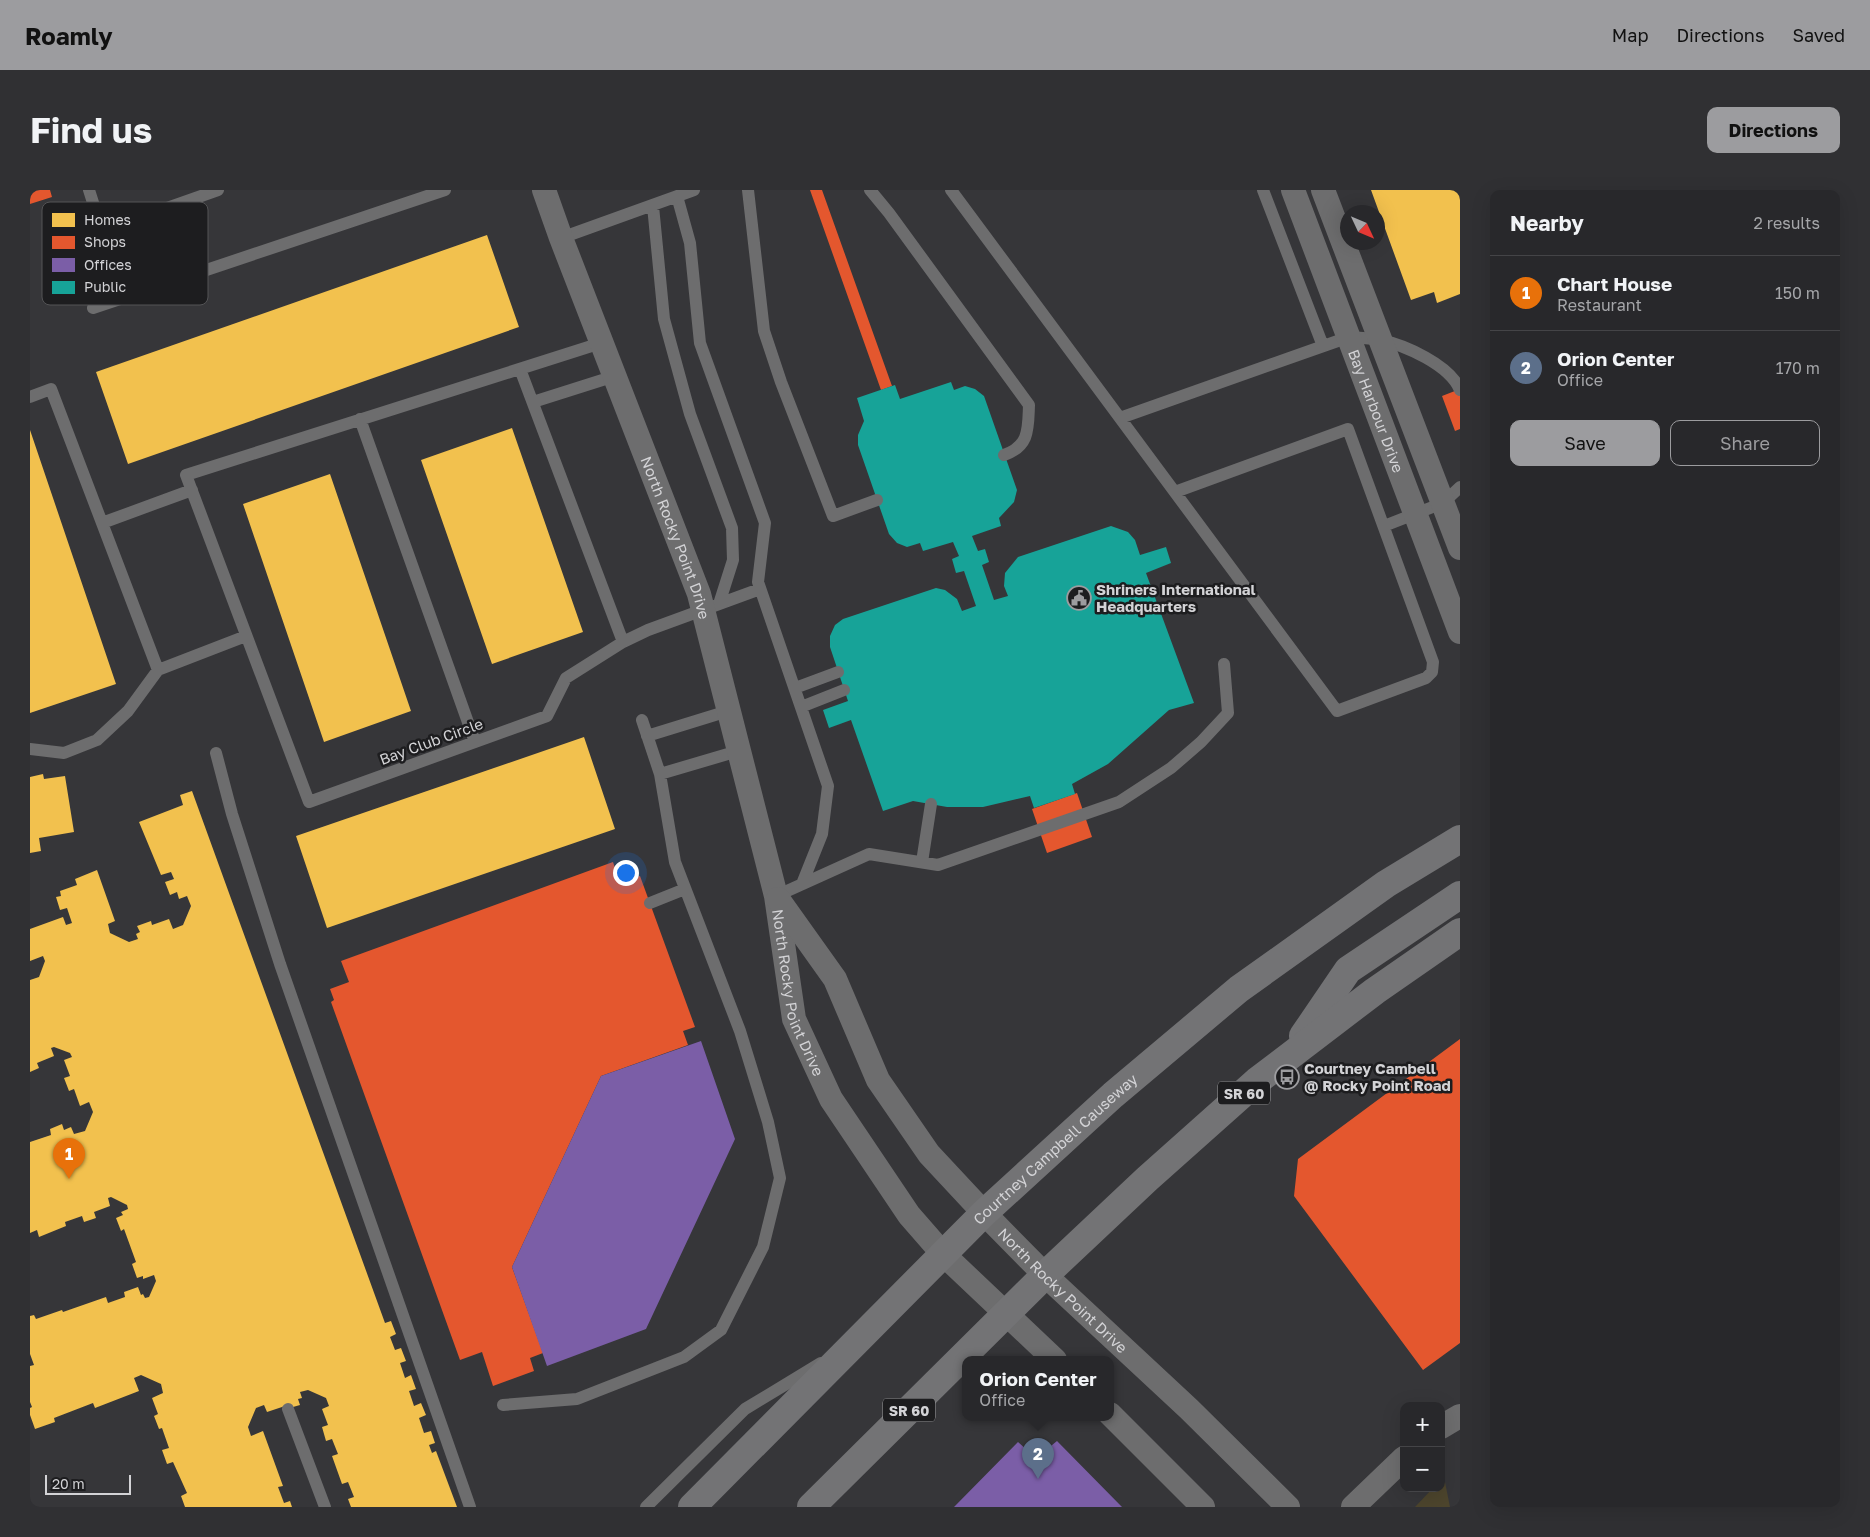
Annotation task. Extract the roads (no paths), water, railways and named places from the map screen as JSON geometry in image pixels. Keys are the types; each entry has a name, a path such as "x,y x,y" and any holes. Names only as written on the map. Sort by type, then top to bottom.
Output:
{"highway":[{"name":"Courtney Campbell Causeway","path":"692,1507 984,1213 1113,1095 1239,989 1386,884 1460,839"},
{"path":"1288,1058 1348,970 1460,895"},
{"name":"SR 60","path":"964,1356 1045,1275 1147,1179 1257,1081 1375,990 1460,932"},
{"name":"SR 60","path":"811,1507 962,1358"}],"street":[{"name":"North Rocky Point Drive","path":"544,190 601,343 699,594 711,607 728,711 776,896 794,1019 831,1099 909,1215 943,1254 1051,1356"},
{"name":"Bay Harbour Drive","path":"1293,190 1460,632"},
{"name":"Bay Harbour Drive","path":"1324,190 1381,340 1452,495 1460,548"},
{"name":"North Rocky Point Drive","path":"776,896 835,979 878,1080 929,1154 1045,1275 1189,1409 1288,1507"},
{"path":"1445,1425 1460,1416"},
{"path":"1114,1418 1203,1507"},
{"path":"1353,1507 1400,1462"}],"lane":[{"path":"89,190 93,202"},
{"path":"184,202 218,190"},
{"path":"208,269 445,190"},
{"path":"561,238 653,206 672,195 694,190"},
{"path":"748,190 764,331 781,382 833,516 877,500"},
{"path":"870,190 889,213 1029,405 1027,436 1015,451 1004,455"},
{"path":"951,190 1120,418 1175,492 1338,711 1426,678 1432,672 1433,662 1348,429 1175,492"},
{"path":"1262,190 1322,346"},
{"path":"672,195 690,243 700,343 765,523 758,582 828,786 822,834 802,884"},
{"path":"653,206 664,319 690,414 732,528 733,560 711,607"},
{"path":"93,308 102,305"},
{"path":"1120,418 1349,337 1381,340 1418,354 1440,366 1457,382 1460,390"},
{"path":"476,742 360,419 601,343"},
{"path":"520,369 623,642"},
{"path":"533,402 615,376"},
{"path":"30,397 51,389 158,670"},
{"name":"Bay Club Circle","path":"360,419 186,474 309,802 547,716 566,678 623,642 648,630 760,589"},
{"path":"102,523 192,490"},
{"path":"1384,526 1416,514 1452,495"},
{"path":"30,749 64,753 97,740 128,711 158,670 246,636"},
{"path":"776,896 869,854 938,865 1119,802 1171,768 1202,742 1228,713 1224,664"},
{"path":"794,688 838,672"},
{"path":"801,707 844,690"},
{"path":"647,736 728,711"},
{"path":"503,1405 577,1399 684,1357 721,1330 763,1247 780,1178 768,1122 740,1031 675,862 660,774 642,720"},
{"path":"660,774 738,751"},
{"path":"216,753 232,814 280,964 470,1507"},
{"path":"922,862 931,804"},
{"path":"650,903 685,889"},
{"path":"646,1507 745,1409 856,1343"},
{"path":"288,1409 325,1507"}],"place":[{"name":"Shriners International Headquarters","path":"1079,598"},
{"name":"Courtney Cambell @ Rocky Point Road","path":"1287,1077"},
{"name":"Chart House","path":"69,1179"},
{"name":"Orion Center","path":"1038,1479"}]}
